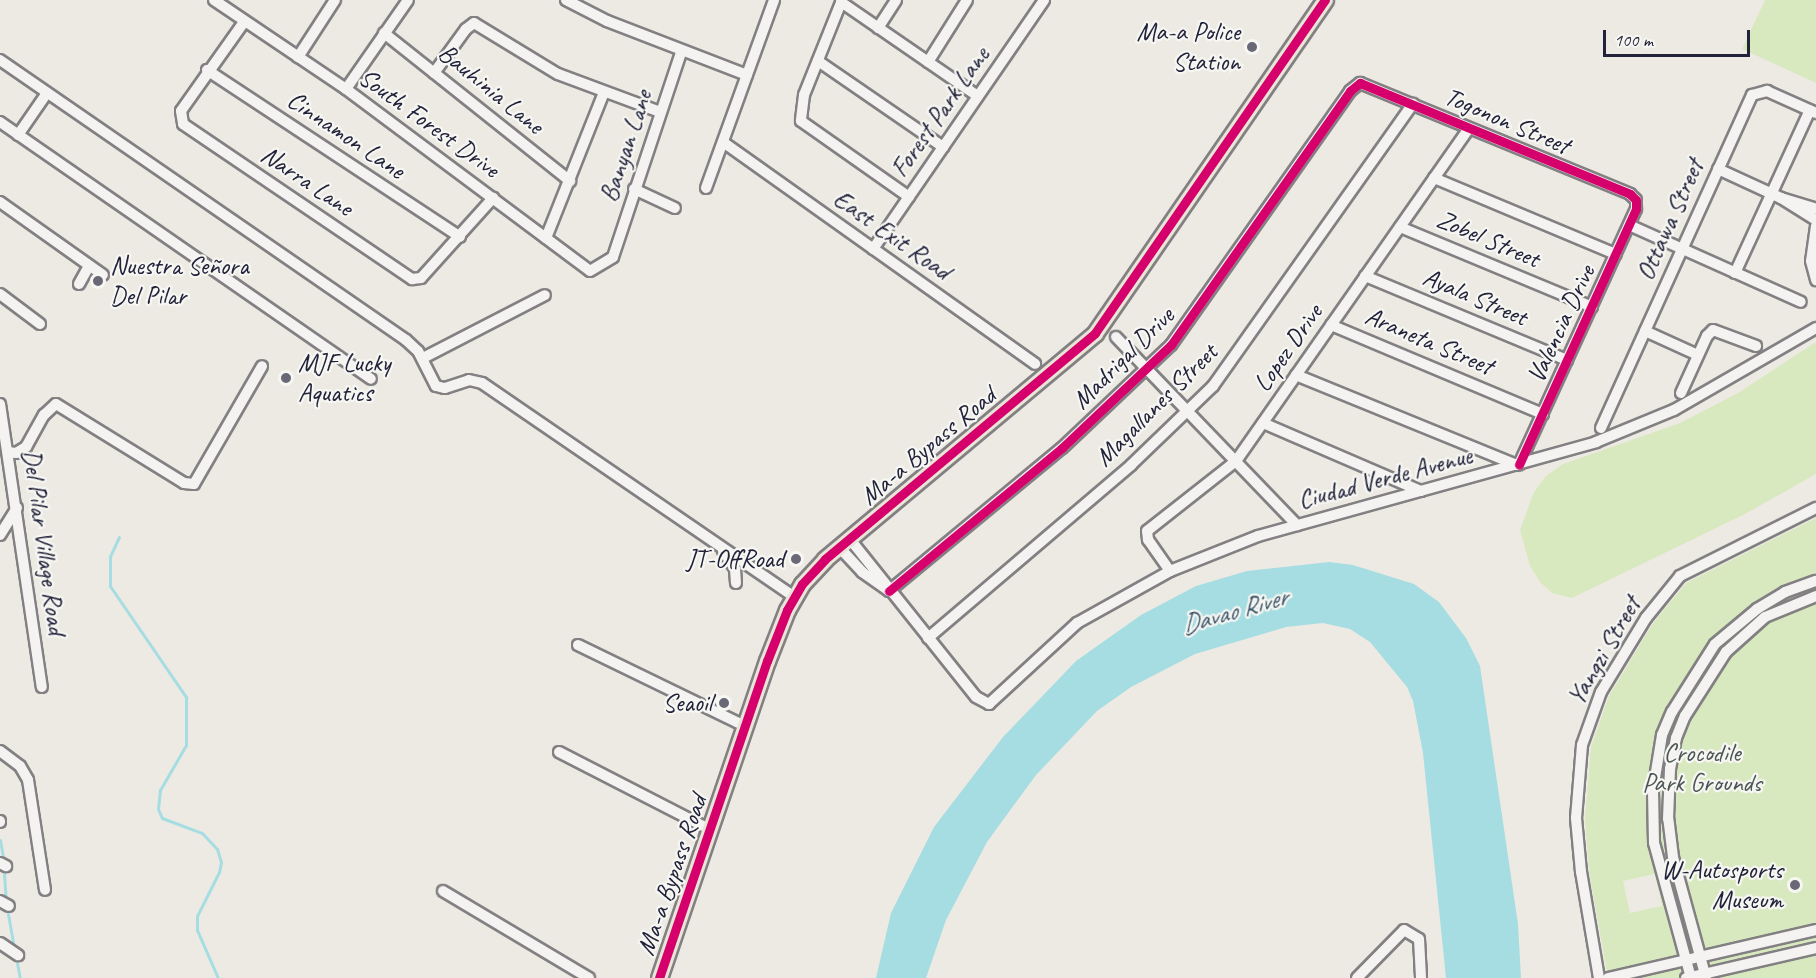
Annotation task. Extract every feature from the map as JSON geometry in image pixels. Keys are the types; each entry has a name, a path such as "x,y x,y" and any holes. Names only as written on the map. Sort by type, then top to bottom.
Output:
{"main road":[{"name":"Ma-a Bypass Road","path":"659,978 779,628 794,597 812,572 844,543 1095,333 1325,0"}],"street":[{"name":"South Forest Drive","path":"214,0 346,89 494,198 583,269 598,268 613,257"},
{"path":"298,57 333,0"},
{"path":"346,89 408,0"},
{"path":"566,0 747,75"},
{"path":"706,188 774,0"},
{"path":"878,28 896,0"},
{"path":"928,62 967,0"},
{"name":"Forest Park Lane","path":"873,249 1044,0"},
{"path":"909,197 801,121 804,95 841,1 978,96"},
{"name":"Narra Lane","path":"244,22 207,70 181,111 183,124 406,276 421,278 494,198"},
{"path":"434,73 474,23 558,74 660,112"},
{"name":"Bauhinia Lane","path":"384,33 570,181"},
{"name":"Banyan Lane","path":"613,257 682,50"},
{"path":"0,60 406,340 423,358 436,386 445,388 469,380 482,383 794,597"},
{"path":"818,61 944,147"},
{"name":"Cinnamon Lane","path":"207,70 460,237"},
{"name":"Togonon Street","path":"1360,83 1630,194 1636,200"},
{"name":"Madrigal Drive","path":"889,591 1062,448 1147,369 1184,331 1350,91 1360,83"},
{"name":"Ottawa Street","path":"1601,428 1755,92 1767,91 1813,112"},
{"path":"546,238 604,92"},
{"path":"18,135 48,93"},
{"name":"Magallanes Street","path":"928,638 1131,465 1188,412 1233,362 1413,104"},
{"path":"1735,273 1776,196 1813,112"},
{"path":"0,122 371,379"},
{"name":"Lopez Drive","path":"1170,571 1148,540 1147,531 1236,461 1468,128"},
{"name":"East Exit Road","path":"723,142 1035,364"},
{"path":"1718,169 1776,196 1816,220"},
{"path":"1434,178 1616,254"},
{"path":"634,189 675,208"},
{"path":"1776,196 1816,209"},
{"name":"Valencia Drive","path":"1518,465 1629,225 1636,200"},
{"path":"0,202 88,268 103,275"},
{"path":"1629,225 1801,302"},
{"name":"Zobel Street","path":"1400,226 1592,307"},
{"path":"1816,226 1811,247 1816,280"},
{"path":"79,284 88,268"},
{"name":"Ayala Street","path":"1365,276 1567,360"},
{"path":"0,294 40,324"},
{"path":"423,358 545,294"},
{"name":"Araneta Street","path":"1331,325 1543,414"},
{"name":"Ciudad Verde Avenue","path":"928,638 976,697 986,704 994,701 1077,623 1170,571 1297,525 1596,442 1674,410 1816,328"},
{"path":"1681,393 1698,355 1713,330 1756,346"},
{"path":"1645,331 1698,355"},
{"path":"1116,337 1297,525"},
{"path":"8,452 16,453 26,447 44,414 56,404 184,483 194,484 262,366"},
{"path":"1296,375 1518,465"},
{"name":"Del Pilar Village Road","path":"0,404 42,687"},
{"path":"1263,423 1421,491"},
{"path":"0,535 17,508"},
{"name":"Yangzi Street","path":"1599,978 1581,872 1576,818 1582,745 1601,692 1646,618 1680,576 1695,565 1766,535 1816,508"},
{"path":"844,543 862,572 889,591 928,638"},
{"path":"720,546 735,569 736,583"},
{"path":"1816,581 1785,592 1737,625 1715,644 1686,688 1662,735 1655,767 1654,843 1689,978 1816,948"},
{"path":"1705,976 1671,840 1670,769 1676,738 1697,695 1726,652 1752,627 1788,605 1816,596"},
{"path":"578,645 745,726"},
{"path":"0,751 20,766 28,780 45,890"},
{"path":"559,752 711,830"},
{"path":"1654,843 1671,840"},
{"path":"443,891 589,978"},
{"path":"1357,978 1404,930 1419,939 1421,978"},
{"path":"1608,978 1816,930"},
{"path":"0,943 18,955"}],"green space":[{"path":"1765,0 1816,0 1816,83 1742,49"},
{"path":"1816,342 1816,474 1745,514 1572,598 1552,593 1540,582 1530,566 1520,530 1534,492 1546,476 1563,464 1680,423 1738,393"},
{"name":"Crocodile Park Grounds","path":"1816,518 1816,978 1608,978 1589,871 1585,818 1591,747 1609,696 1653,623 1686,583","holes":["1655,874 1662,906 1630,913 1623,881"]}],"water":[{"name":"Davao River","path":"1329,562 1353,565 1414,584 1439,602 1466,638 1480,666 1518,924 1521,978 1446,978 1423,753 1413,701 1407,687 1370,642 1350,629 1323,623 1286,627 1195,654 1131,687 1097,711 1036,775 987,842 946,920 926,978 876,978 891,913 934,827 1003,737 1076,661 1141,615 1196,586 1247,571"}],"waterway":[{"path":"119,537 110,556 110,586 186,697 186,745 160,790 158,809 162,818 202,833 217,849 221,862 219,872 197,916 197,930 218,978"},
{"path":"0,840 3,857"},
{"path":"4,874 6,901"},
{"path":"8,914 14,947"},
{"path":"17,963 20,978"}],"cycle path":[{"path":"659,978 767,661 787,610 802,584 825,559 1095,333 1325,0"},
{"path":"889,591 1062,448 1171,345 1350,91 1360,83 1630,194 1636,200 1636,209 1519,464"}],"place":[{"name":"Ma-a Police Station","path":"1252,47"},
{"name":"Nuestra Señora Del Pilar","path":"98,281"},
{"name":"MJF Lucky Aquatics","path":"286,378"},
{"name":"JT-OffRoad","path":"796,559"},
{"name":"Seaoil","path":"724,703"},
{"name":"W-Autosports Museum","path":"1795,885"}]}
